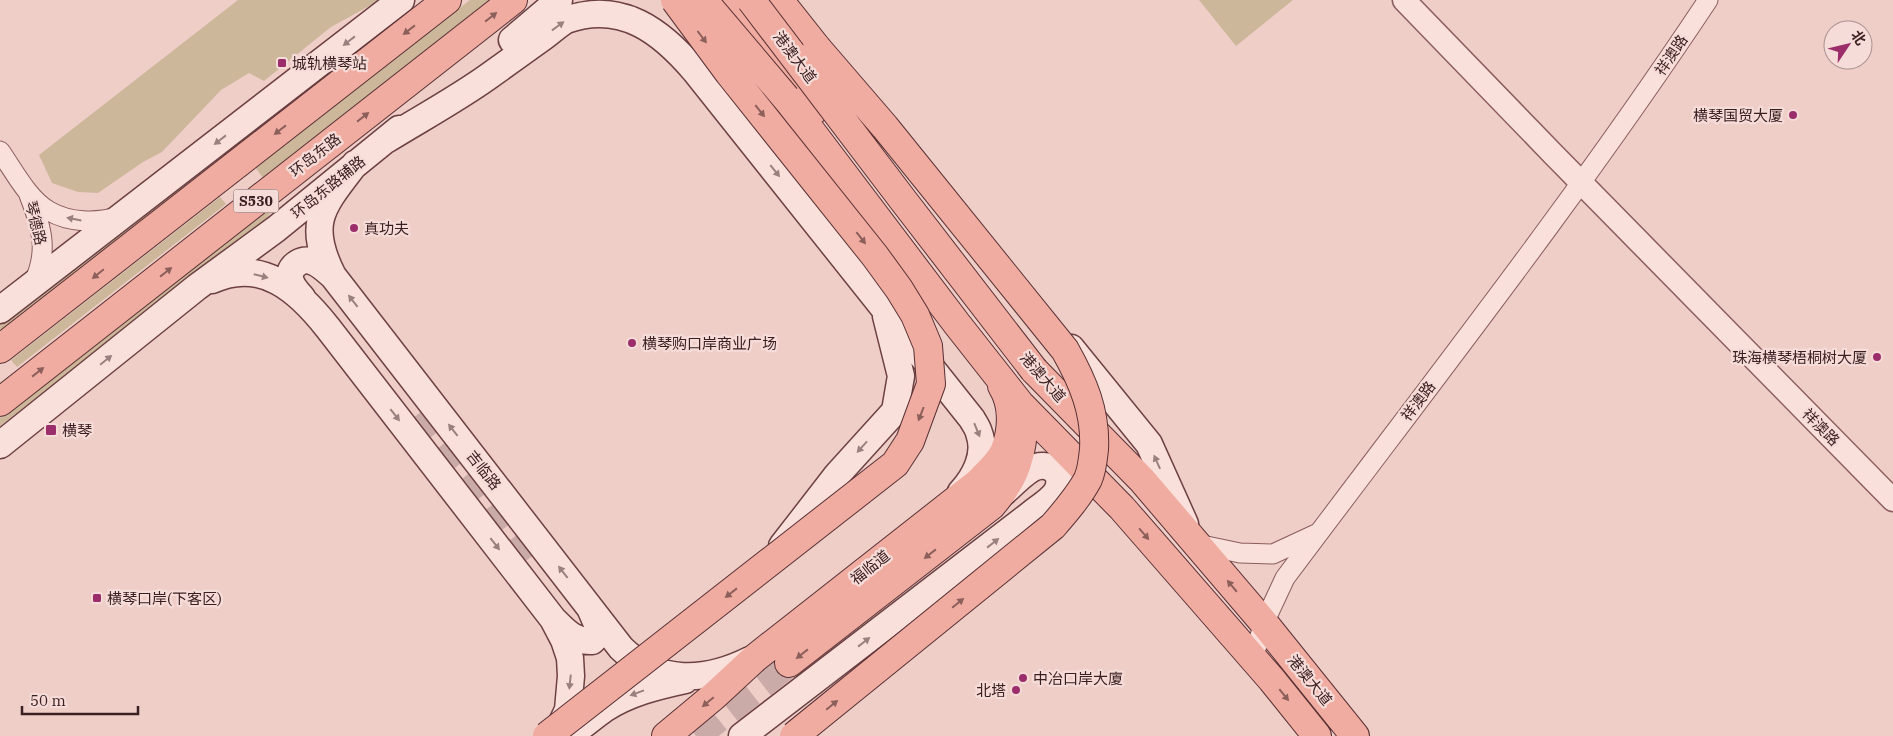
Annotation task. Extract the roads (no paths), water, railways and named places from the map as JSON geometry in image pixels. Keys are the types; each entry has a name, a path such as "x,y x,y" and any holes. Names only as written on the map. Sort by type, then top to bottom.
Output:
{"main road":[{"path":"0,310 401,0"},
{"name":"S530","path":"0,349 447,0"},
{"name":"环岛东路","path":"0,402 512,0"},
{"name":"环岛东路辅路","path":"0,445 197,287 276,229 355,164 496,54 559,0"},
{"path":"547,736 894,464 910,441 931,384 928,346 900,289 729,73 674,0"},
{"path":"703,0 786,98"},
{"name":"港澳大道","path":"715,0 786,98 1020,404 1122,508 1253,658 1317,736"},
{"path":"730,0 1073,448 1122,508"},
{"name":"港澳大道","path":"751,0 1034,370 1138,476 1264,623 1355,736"},
{"path":"775,0 809,46 885,127 1065,350 1081,378 1091,408 1095,431 1093,459 1088,478 1068,509 1053,526 794,736"},
{"path":"780,0 874,144 1035,350 1138,476"},
{"path":"788,0 1149,444 1194,541"},
{"path":"386,140 487,78 566,20 584,14 604,11 626,14 648,24 672,44 712,92 972,419 980,433 981,452 977,470 971,481 948,505"},
{"path":"712,92 720,70 740,54 763,44 809,46"},
{"name":"吉临路","path":"355,164 330,197 319,228 320,246 333,276 621,648 633,659 651,670 671,675 701,676 731,670 755,658"},
{"path":"333,276 313,261 304,260 294,265 290,273 291,282 303,299 328,328 553,619 572,637 583,642 592,641 598,635 597,624 587,604"},
{"path":"197,287 222,275 244,273 278,281 303,299"},
{"path":"769,563 837,475 895,411 901,376 884,308"},
{"path":"328,328 352,352 397,389 417,415"},
{"name":"福临道","path":"666,736 714,696 755,658 979,482 1004,453 1010,431 1010,406 993,370"},
{"name":"福临道","path":"1004,492 1014,474 1021,454 1023,430 1020,404"},
{"name":"福临道","path":"742,736 1031,514 1056,492 1059,482 1056,472 1050,467 1042,465 1031,469 991,506 789,663"},
{"path":"553,619 564,640 570,658 571,676 568,710 556,736"},
{"path":"569,736 604,709 629,696 654,687 701,676"}],"street":[{"name":"祥澳路","path":"1404,0 1893,500"},
{"name":"祥澳路","path":"1253,658 1264,623 1286,578 1581,183 1654,81 1708,0"},
{"name":"琴德路","path":"0,151 27,189 50,212 71,219 93,222 106,221 122,216"},
{"name":"琴德路","path":"27,189 42,239 42,262 33,285"},
{"path":"1194,541 1240,553 1273,554 1320,532"}],"tunnel":[{"path":"417,415 529,560"},
{"path":"696,736 789,663"}],"place":[{"name":"城轨横琴站","path":"282,63"},
{"name":"横琴国贸大厦","path":"1793,115"},
{"name":"真功夫","path":"354,228"},
{"name":"横琴购口岸商业广场","path":"632,343"},
{"name":"珠海横琴梧桐树大厦","path":"1877,357"},
{"name":"横琴","path":"51,430"},
{"name":"横琴口岸(下客区)","path":"97,598"},
{"name":"中冶口岸大廈","path":"1023,678"},
{"name":"北塔","path":"1016,690"}]}
